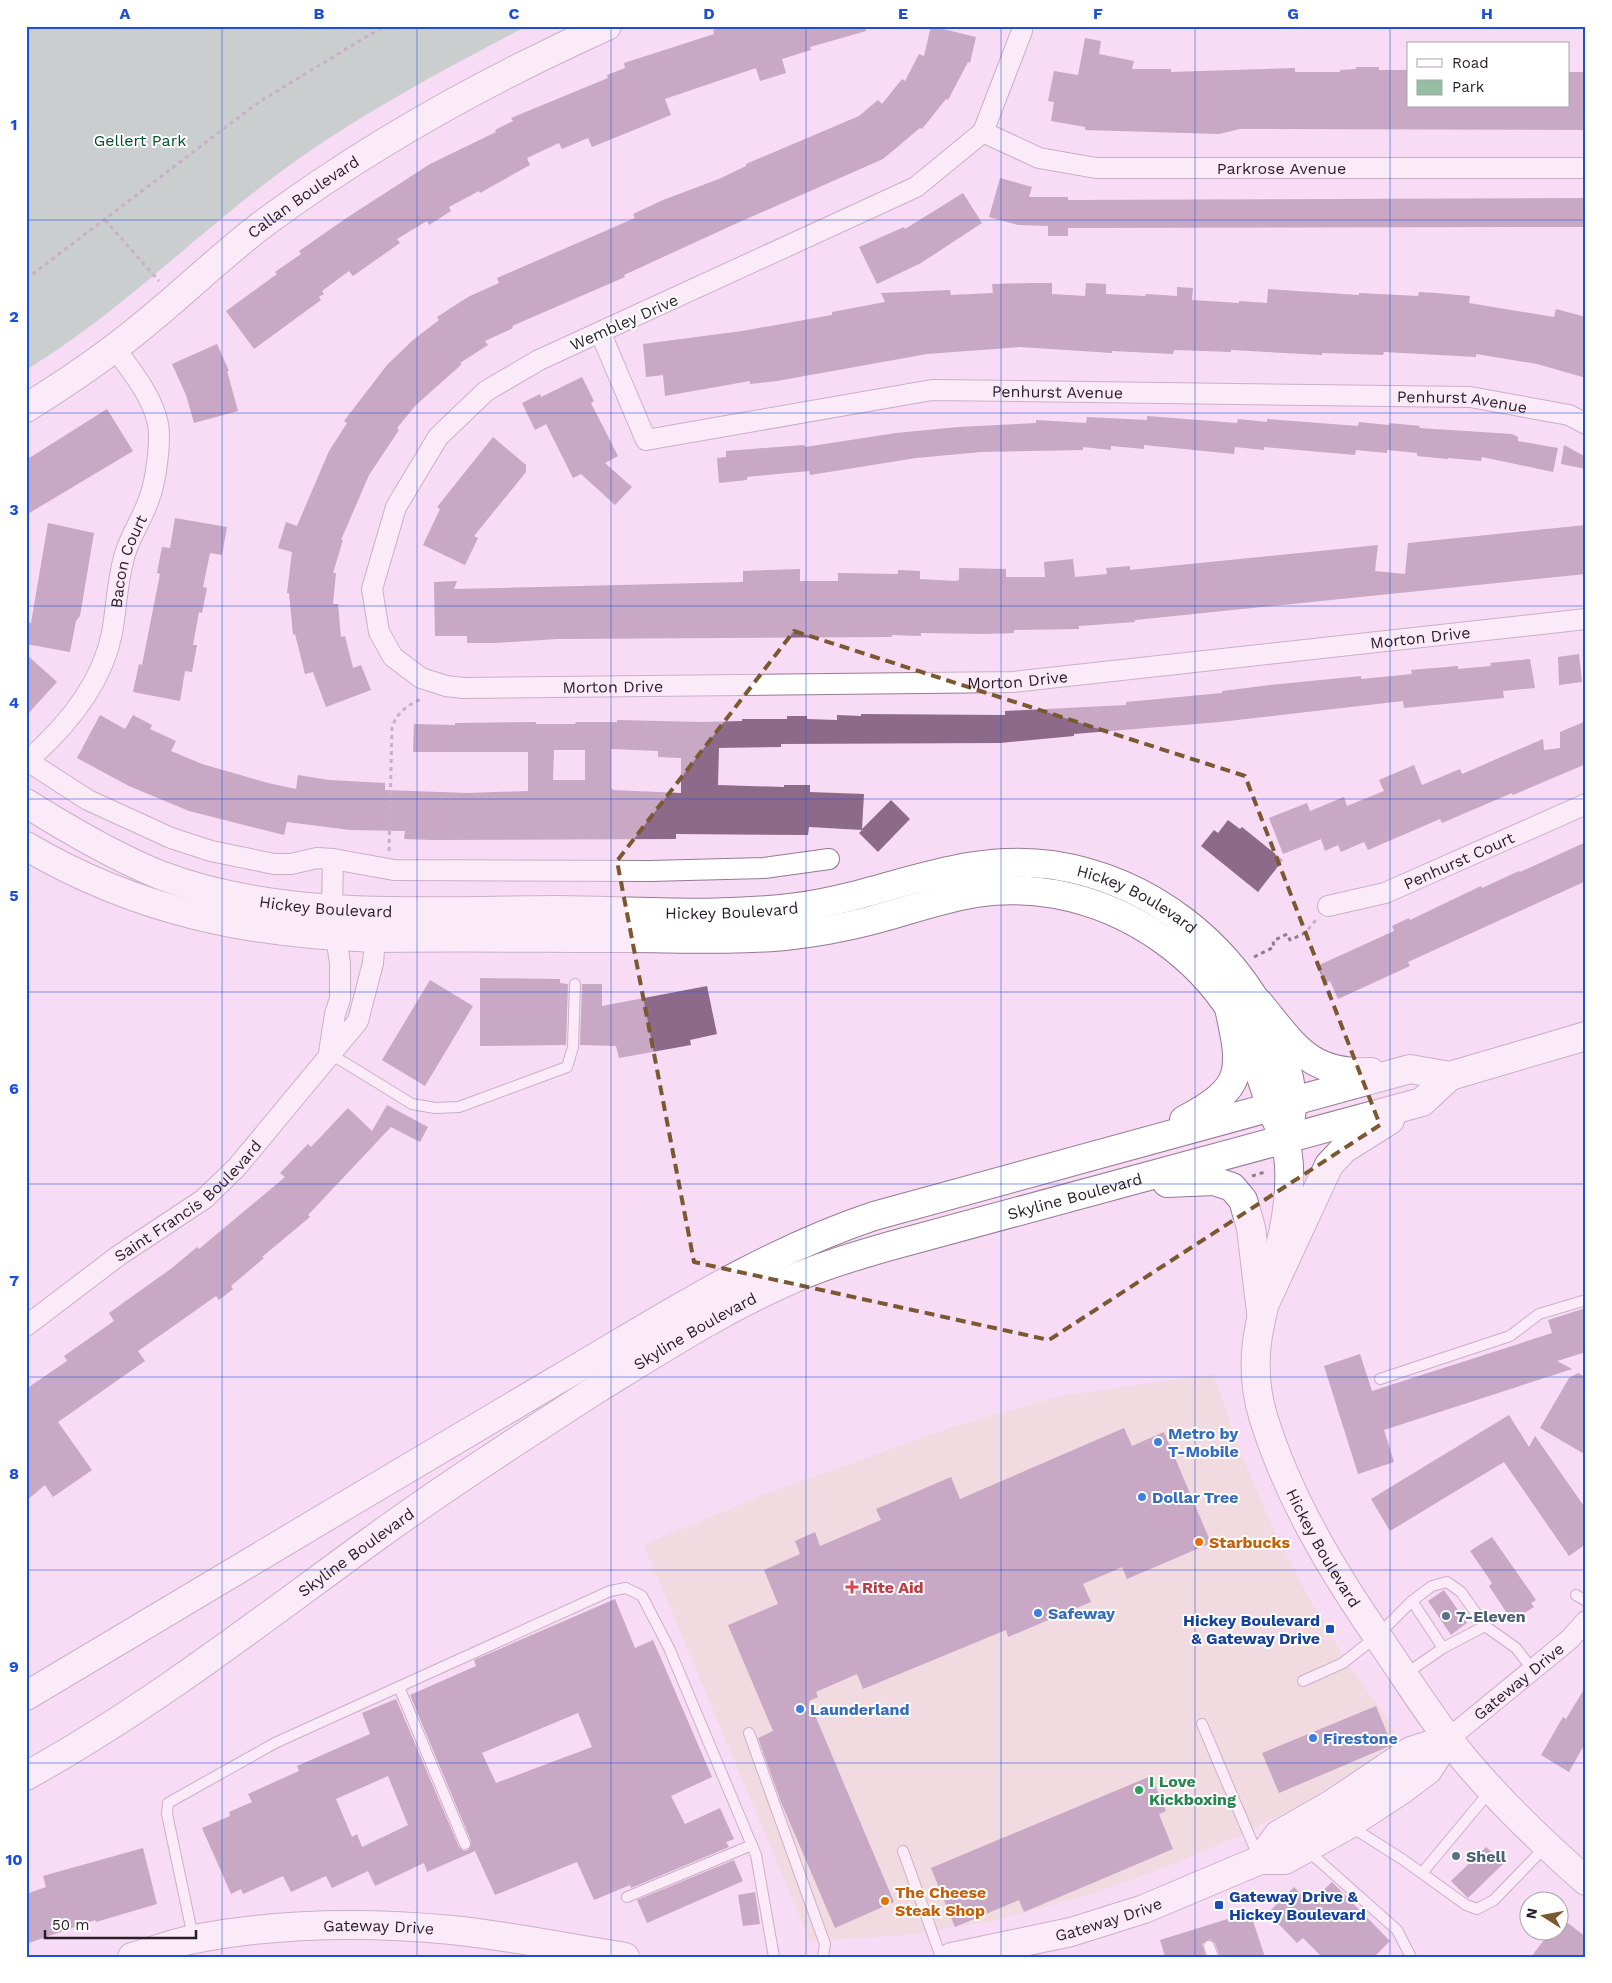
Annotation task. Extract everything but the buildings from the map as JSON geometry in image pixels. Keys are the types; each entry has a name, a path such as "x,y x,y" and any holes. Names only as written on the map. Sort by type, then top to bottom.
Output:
{"main road":[{"name":"Callan Boulevard","path":"26,408 115,348 266,222 336,173 393,136 487,83 607,26"},
{"name":"Hickey Boulevard","path":"26,803 121,858 182,882 244,898 332,909 760,910 837,900 962,866 1006,862 1048,864 1070,868 1130,888 1169,910 1218,950 1258,1002 1284,1060 1281,1104"},
{"name":"Hickey Boulevard","path":"26,846 62,866 101,884 175,910 265,930 335,936 375,938 774,937 851,926 945,898 972,892 1037,891 1079,900 1138,923 1190,961 1206,978 1229,1008 1281,1104 1292,1114 1285,1139 1289,1166 1288,1200 1278,1256 1261,1312 1255,1344 1255,1367 1258,1398 1267,1428 1306,1517 1351,1599 1448,1739 1491,1789 1586,1881"},
{"path":"1258,1002 1298,1049 1318,1065 1348,1072 1410,1069"},
{"path":"1146,1141 1211,1105 1231,1085 1238,1061 1229,1008"},
{"name":"Skyline Boulevard","path":"26,1696 467,1432 774,1256 822,1234 874,1216 1410,1069 1450,1076 1586,1036"},
{"name":"Skyline Boulevard","path":"26,1776 154,1698 484,1462 634,1366 715,1318 788,1281 827,1266 905,1242 1422,1102 1450,1076"},
{"path":"1261,1312 1332,1161 1354,1142 1422,1102"},
{"path":"1108,1187 1214,1181 1232,1187 1244,1200 1250,1218 1261,1312"},
{"name":"Gateway Drive","path":"952,1957 1040,1940 1110,1921 1182,1894 1260,1860 1285,1860 1348,1825 1428,1770 1448,1739"},
{"name":"Gateway Drive","path":"1260,1860 1278,1835 1357,1788 1411,1751 1448,1739"},
{"name":"Gateway Drive","path":"132,1957 193,1939 283,1929 408,1927 498,1936 625,1957"}],"street":[{"name":"Wembley Drive","path":"446,686 421,678 393,657 379,632 372,589 396,507 438,437 486,391 539,360 601,334 916,187 983,132 1022,31 1022,26"},
{"name":"Parkrose Avenue","path":"983,132 1038,158 1096,168 1586,168"},
{"name":"Penhurst Avenue","path":"601,334 646,440 932,390 1470,397 1569,415 1586,424"},
{"name":"Bacon Court","path":"27,761 46,745 76,710 103,664 112,634 126,551 150,498 158,451 158,424 146,392 115,348"},
{"name":"Morton Drive","path":"446,686 464,688 1013,682 1586,619"},
{"path":"27,761 105,808 190,844 253,860 282,864 318,858 333,859 389,870 721,870 764,868 829,859"},
{"name":"Penhurst Court","path":"1328,906 1385,893 1586,804"},
{"path":"329,1054 335,1014 340,999 340,963 332,909 333,859"},
{"path":"332,909 375,938"},
{"name":"Saint Francis Boulevard","path":"26,1326 118,1256 204,1199 237,1167 358,1021 373,963 375,938"},
{"name":"Gateway Drive","path":"1448,1739 1570,1639 1586,1621"}],"lane":[{"path":"329,1054 412,1104 435,1108 459,1107 567,1067 573,1047 576,984"},
{"path":"1380,1379 1510,1336 1539,1314 1586,1300"},
{"path":"1303,1681 1343,1664 1377,1636 1412,1601 1432,1586 1447,1582 1461,1592 1485,1626 1516,1648 1533,1670"},
{"path":"193,1939 167,1814 168,1803 275,1743 610,1590 626,1588 642,1596 669,1648 752,1845 768,1912 774,1957"},
{"path":"1576,1595 1586,1600"},
{"path":"1412,1601 1444,1648"},
{"path":"1404,1676 1444,1648 1485,1626"},
{"path":"399,1687 465,1844"},
{"path":"1202,1724 1260,1860"},
{"path":"749,1733 825,1944 823,1957"},
{"path":"1422,1873 1491,1789"},
{"path":"1348,1825 1466,1904 1477,1908 1494,1900 1547,1845"},
{"path":"627,1897 752,1845"},
{"path":"1306,1849 1397,1930 1411,1957"},
{"path":"903,1852 941,1957"},
{"path":"1209,1946 1212,1957"}],"path":[{"path":"26,279 259,102 384,26"},
{"path":"105,220 175,299"},
{"path":"389,870 392,728 394,719 400,712 446,686"},
{"path":"1252,958 1274,947 1273,941 1287,934 1290,940 1305,933 1328,906"}],"highlighted area":[{"path":"794,631 1245,776 1380,1125 1049,1340 694,1262 617,861"}],"shaded area":[{"path":"1213,1374 1241,1454 1271,1524 1305,1591 1346,1661 1394,1729 1395,1737 1390,1746 1380,1755 1301,1804 1239,1836 1166,1867 1091,1894 997,1920 904,1935 810,1941 644,1545 760,1496 953,1427 1062,1396"}],"green space":[{"name":"Gellert Park","path":"26,26 527,26 396,97 301,157 240,203 121,302 59,349 26,370"}],"place":[{"name":"Metro by T-Mobile","path":"1158,1442"},
{"name":"Dollar Tree","path":"1142,1497"},
{"name":"Starbucks","path":"1199,1542"},
{"name":"Rite Aid","path":"852,1587"},
{"name":"Safeway","path":"1038,1613"},
{"name":"7-Eleven","path":"1446,1616"},
{"name":"Hickey Boulevard & Gateway Drive","path":"1330,1629"},
{"name":"Launderland","path":"800,1709"},
{"name":"Firestone","path":"1313,1738"},
{"name":"I Love Kickboxing","path":"1139,1790"},
{"name":"Shell","path":"1456,1856"},
{"name":"The Cheese Steak Shop","path":"885,1901"},
{"name":"Gateway Drive & Hickey Boulevard","path":"1219,1905"}]}
